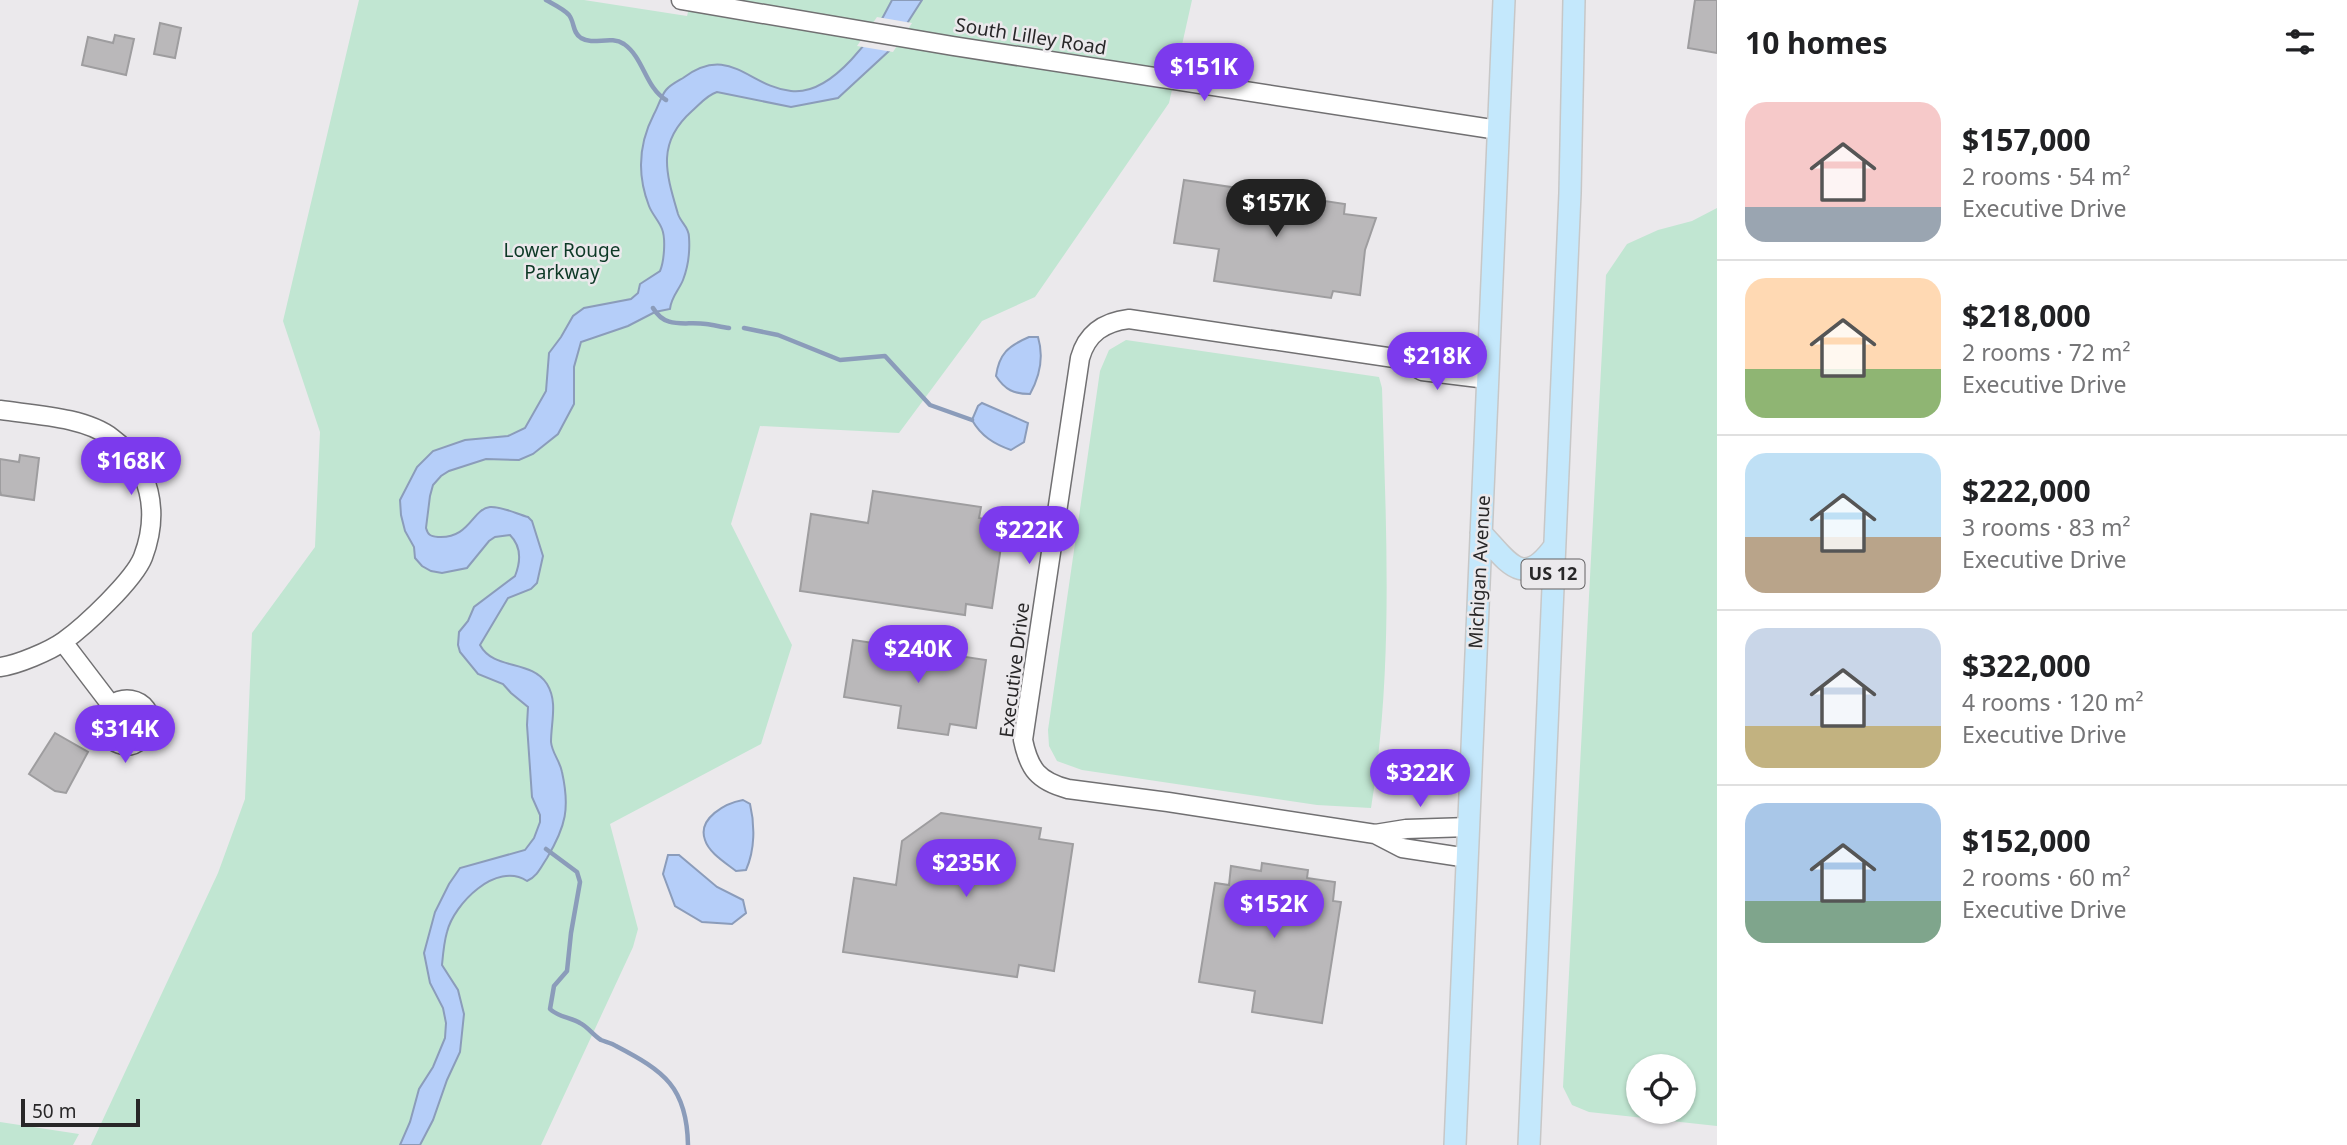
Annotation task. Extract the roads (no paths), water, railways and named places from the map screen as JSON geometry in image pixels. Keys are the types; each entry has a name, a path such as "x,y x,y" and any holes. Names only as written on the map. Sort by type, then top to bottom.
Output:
{"main road":[{"name":"Michigan Avenue","path":"1455,1145 1504,0"},
{"name":"US 12","path":"1529,1145 1570,193 1574,0"},
{"path":"1481,533 1504,559 1519,569 1526,570 1539,565 1554,547"}],"street":[{"name":"South Lilley Road","path":"681,0 1499,130"},
{"name":"Executive Drive","path":"1469,827 1406,829 1375,834 1054,785 1034,770 1027,758 1023,740 1080,358 1083,348 1097,330 1115,321 1129,319 1401,359 1422,371 1487,379"},
{"name":"Executive Drive","path":"1401,359 1423,351 1489,357"},
{"path":"0,410 77,423 114,438 141,469 149,487 151,522 143,558 119,590 63,642 10,666 0,667"},
{"path":"63,642 111,705"},
{"name":"Executive Drive","path":"1375,834 1402,848 1468,858"}],"water":[{"path":"892,0 922,0 890,50 838,98 791,107 717,92 704,100 681,123 673,135 667,159 670,185 678,214 689,234 689,248 685,275 670,309 655,312 628,326 581,342 574,367 574,404 558,434 533,454 519,460 486,459 449,471 433,485 426,528 431,536 457,533 484,509 490,507 509,510 532,521 543,556 537,583 531,589 508,598 480,645 494,659 532,671 547,684 553,705 551,742 562,772 566,807 558,836 534,877 527,881 515,876 490,881 467,898 451,921 442,965 458,990 464,1014 460,1052 420,1145 400,1145 419,1089 433,1067 445,1038 443,1008 430,983 424,953 435,912 460,868 525,850 534,838 540,815 532,797 528,707 503,684 478,674 460,652 458,645 459,632 474,607 515,576 519,559 516,544 510,535 495,537 467,568 442,573 431,571 415,558 414,547 405,531 400,500 417,467 433,451 465,440 508,436 525,428 546,391 549,353 573,316 584,308 631,299 638,293 640,284 660,271 664,250 663,233 645,194 641,159 649,125 668,88 699,68 714,65 739,70 776,88 807,90 822,84 851,60 875,29"},
{"path":"1029,337 1038,337 1041,352 1039,373 1030,394 1010,390 996,376 1002,356 1015,344"},
{"path":"982,403 1028,423 1024,442 1011,450 984,435 972,420"},
{"path":"743,800 750,804 753,846 746,870 736,871 710,849 704,832 709,818 721,808"},
{"path":"668,855 679,855 717,887 743,900 746,913 732,924 702,922 675,906 663,874"}],"waterway":[{"path":"546,0 569,15 576,33 581,38 591,41 613,40 624,44 636,57 653,88 666,100"},
{"path":"653,308 658,315 670,322 729,328"},
{"path":"744,328 778,335 840,360 885,356 930,405 972,420"},
{"path":"546,849 577,872 580,882 567,971 554,986 550,1009 583,1025 601,1040 633,1055 660,1073 670,1083 683,1109 688,1145"}],"park label":[{"name":"Lower Rouge Parkway","path":"562,261"}]}
